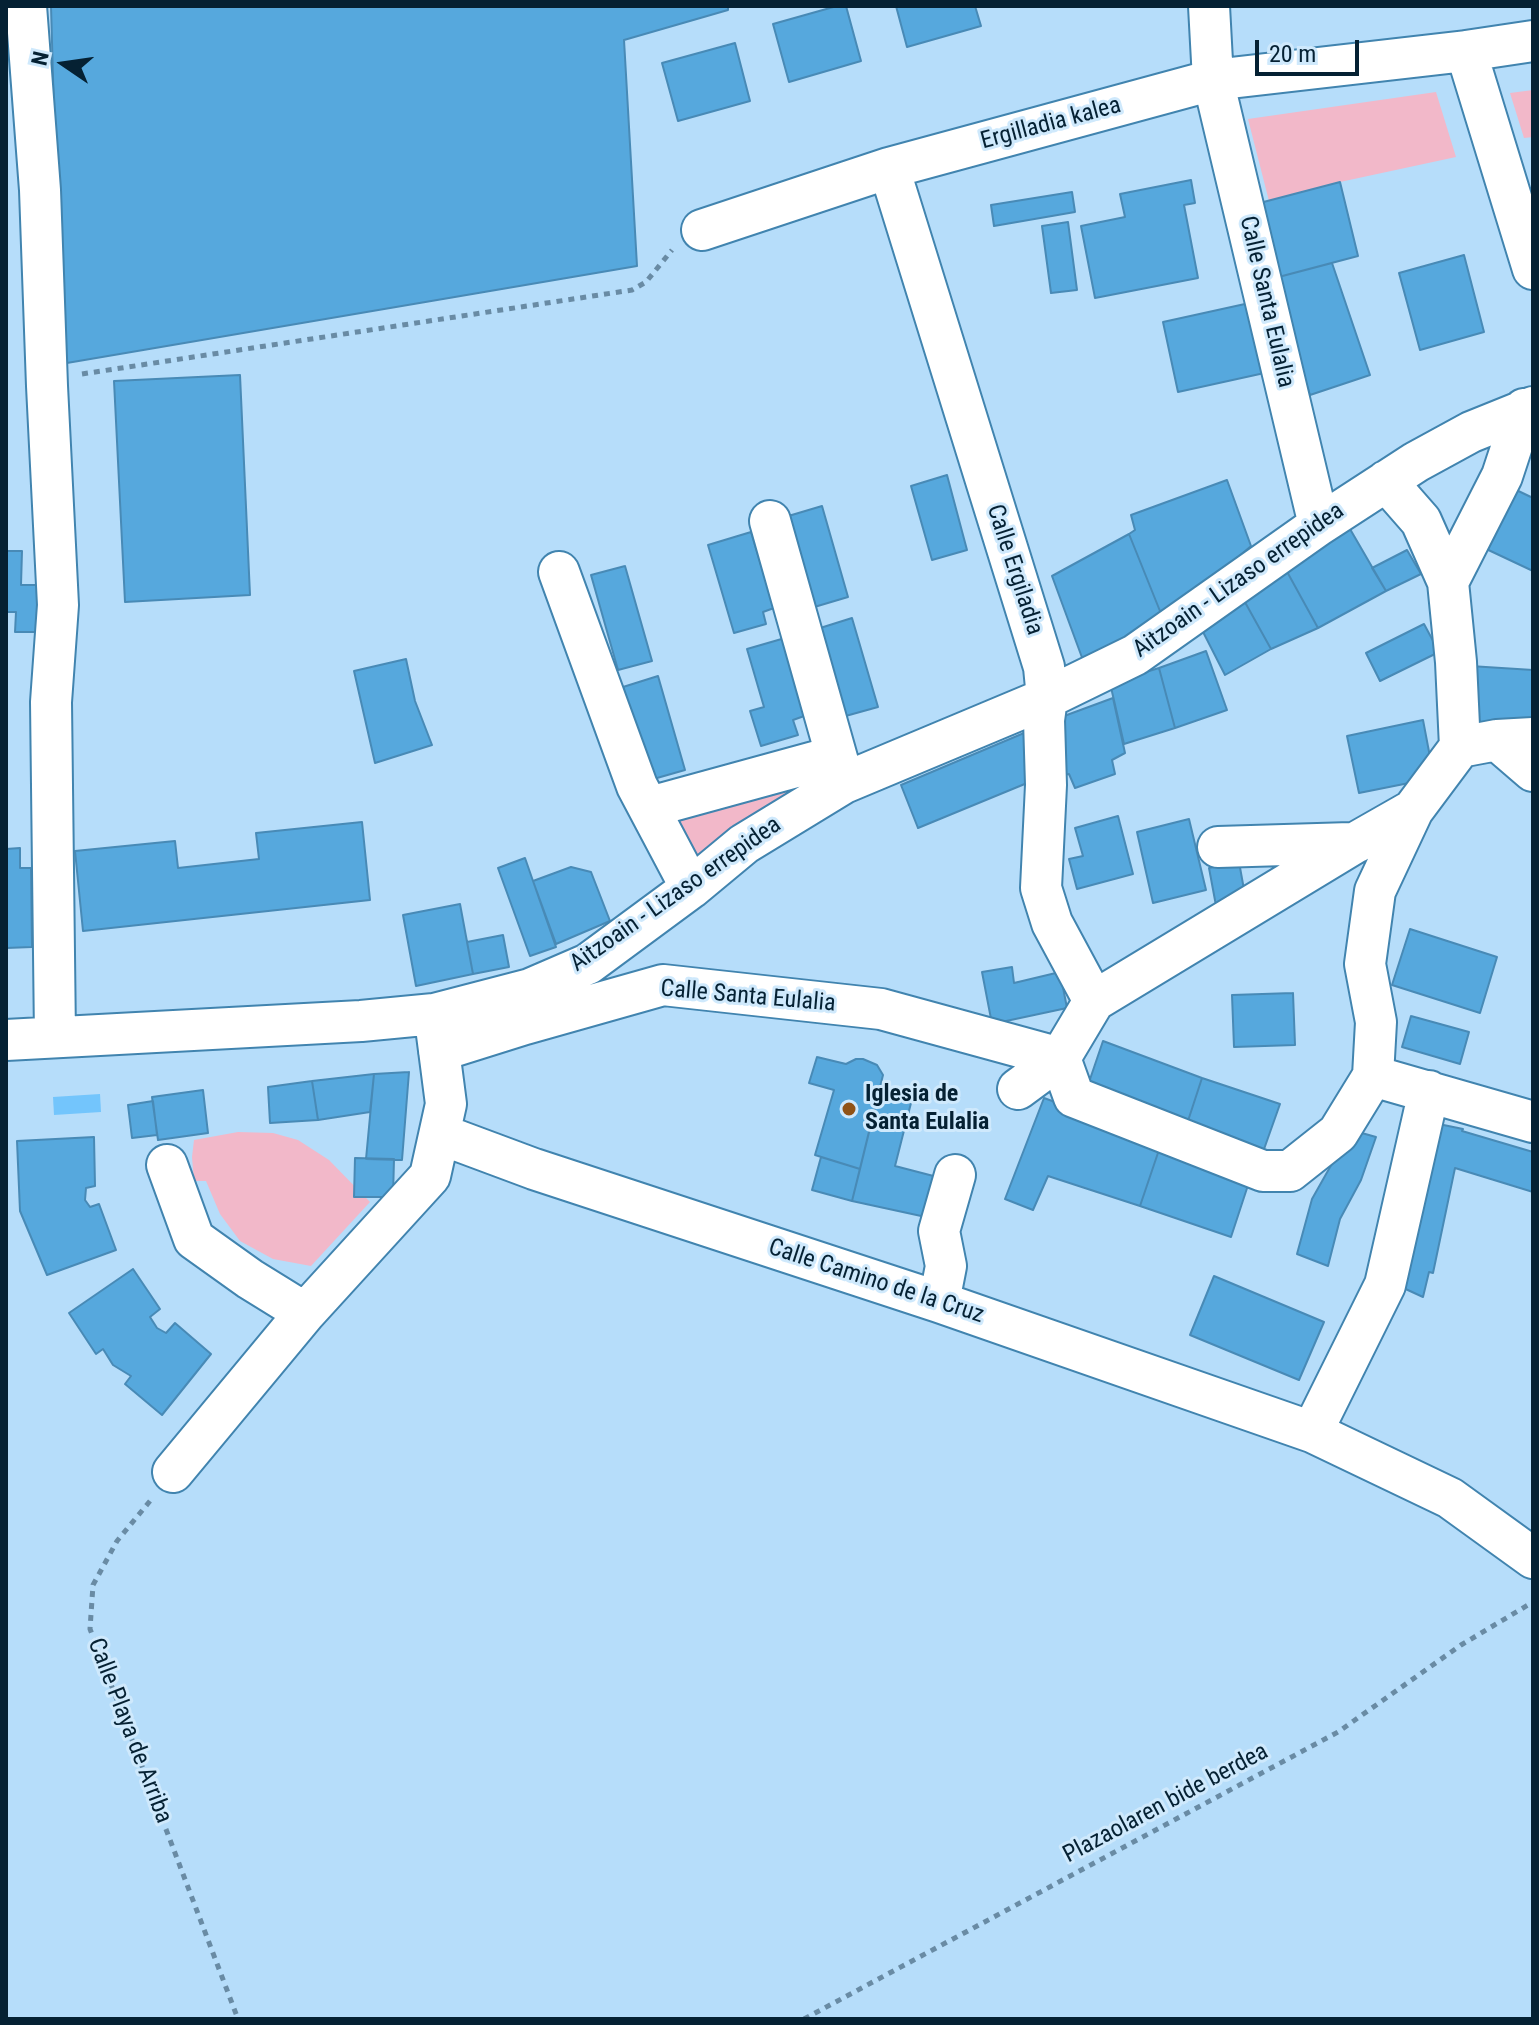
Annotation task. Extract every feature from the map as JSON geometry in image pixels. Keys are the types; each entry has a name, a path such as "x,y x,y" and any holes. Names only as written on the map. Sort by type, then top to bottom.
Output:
{"street":[{"path":"26,6 40,190 58,605 51,702 55,1037"},
{"path":"1209,6 1213,80"},
{"name":"Ergilladia kalea","path":"702,230 889,168 1213,80 1533,41"},
{"path":"1466,51 1533,269"},
{"name":"Calle Santa Eulalia","path":"1213,80 1319,525"},
{"name":"Calle Ergiladia","path":"889,168 1044,667 1047,698"},
{"path":"1448,582 1517,481 1529,408"},
{"name":"Aitzoain - Lizaso errepidea","path":"6,1040 361,1021 437,1033 588,964 691,888 840,770 1047,698 1135,655 1319,525 1416,462 1471,432 1529,408"},
{"path":"1386,481 1421,521 1448,582 1456,662 1497,742 1533,771"},
{"path":"650,807 840,770 770,521"},
{"path":"559,572 637,786 691,888"},
{"path":"1047,698 1041,888 1052,923 1094,1001"},
{"path":"1018,1089 1060,1058 1094,1001 1413,810 1497,742"},
{"path":"1060,1058 1074,1097 1263,1171 1290,1171 1338,1133 1373,1076 1376,1022 1365,964 1375,891 1413,810"},
{"path":"1218,847 1355,843"},
{"name":"Calle Santa Eulalia","path":"437,1033 525,1024 663,985 881,1009 1060,1058"},
{"path":"173,1472 305,1313 430,1176 446,1104 437,1033"},
{"path":"1373,1076 1533,1122"},
{"path":"1312,1432 1385,1285 1429,1091"},
{"name":"Calle Camino de la Cruz","path":"440,1134 1312,1432 1450,1498 1533,1558"},
{"path":"167,1165 194,1239 305,1313"},
{"path":"939,1302 946,1266 939,1231 955,1175"}],"path":[{"path":"47,386 82,374 632,290 646,282 688,234 702,230"},
{"name":"Calle Playa de Arriba","path":"173,1472 117,1541 93,1585 90,1629 238,2019"},
{"name":"Plazaolaren bide berdea","path":"804,2019 1338,1732 1461,1645 1533,1602"}],"shaded area":[{"path":"1533,90 1533,137 1524,138 1510,93"},
{"path":"1436,92 1456,157 1269,201 1248,119"},
{"path":"817,778 734,829 697,856 675,823 678,814"},
{"path":"238,1132 273,1133 298,1140 329,1160 370,1202 311,1266 273,1259 240,1241 220,1214 206,1181 194,1181 194,1140"}],"water":[{"path":"100,1094 101,1112 54,1115 53,1097"}],"building":[{"path":"51,6 728,6 728,10 624,40 637,266 61,364"},
{"path":"846,6 861,61 789,82 773,24"},
{"path":"896,6 975,6 981,26 907,47"},
{"path":"735,43 750,101 678,121 662,63"},
{"path":"1191,180 1195,203 1184,205 1198,278 1095,298 1081,226 1125,217 1120,194"},
{"path":"1340,182 1358,256 1271,279 1252,205"},
{"path":"1072,192 1075,212 994,226 991,205"},
{"path":"1068,222 1077,290 1051,293 1042,226"},
{"path":"1464,255 1484,332 1420,350 1399,273"},
{"path":"1332,263 1370,375 1310,395 1271,279"},
{"path":"1254,302 1269,372 1178,392 1163,322"},
{"path":"240,375 250,595 125,602 114,381"},
{"path":"947,475 967,550 932,560 911,486"},
{"path":"1227,480 1251,546 1164,621 1129,534 1135,530 1131,515"},
{"path":"1510,487 1533,498 1533,571 1482,547"},
{"path":"822,506 848,597 811,608 785,517"},
{"path":"1350,529 1386,591 1318,628 1285,568"},
{"path":"751,532 774,608 763,612 766,624 734,633 708,545"},
{"path":"1129,534 1164,621 1084,663 1052,576"},
{"path":"1407,550 1421,574 1386,591 1372,568"},
{"path":"6,551 22,551 21,585 42,585 42,632 15,632 16,612 6,612"},
{"path":"625,566 652,661 618,670 591,575"},
{"path":"1285,568 1318,628 1271,649 1241,595"},
{"path":"1241,595 1271,649 1225,675 1200,626"},
{"path":"852,618 878,707 842,717 817,629"},
{"path":"1424,624 1439,652 1380,681 1366,653"},
{"path":"785,638 807,715 793,720 798,735 761,746 750,711 764,707 747,649"},
{"path":"1206,651 1227,710 1175,728 1159,668"},
{"path":"406,659 415,701 432,745 375,763 354,671"},
{"path":"1470,666 1533,670 1533,730 1466,726"},
{"path":"1159,668 1175,728 1124,744 1110,683"},
{"path":"658,676 685,770 650,780 623,687"},
{"path":"1113,698 1125,753 1112,760 1115,774 1075,788 1069,774 1063,775 1056,719"},
{"path":"1423,720 1434,778 1359,793 1347,736"},
{"path":"1024,733 1035,756 1032,781 918,828 901,785"},
{"path":"1118,816 1133,874 1077,889 1069,859 1083,856 1075,828"},
{"path":"1189,819 1206,890 1153,903 1137,832"},
{"path":"362,822 370,900 83,931 75,851 175,841 178,868 259,859 256,833"},
{"path":"20,848 20,868 31,868 32,947 6,948 6,849"},
{"path":"525,858 556,947 530,956 498,868"},
{"path":"1239,862 1247,906 1217,911 1209,868"},
{"path":"571,867 591,872 610,921 556,944 533,881"},
{"path":"460,904 473,974 416,986 403,915"},
{"path":"1410,929 1497,957 1480,1013 1392,985"},
{"path":"503,935 509,967 473,974 467,942"},
{"path":"1012,967 1014,983 1060,972 1067,1008 992,1024 982,972"},
{"path":"1293,993 1295,1045 1234,1047 1232,995"},
{"path":"1411,1016 1469,1032 1460,1064 1402,1047"},
{"path":"1103,1041 1202,1078 1186,1127 1086,1091"},
{"path":"817,1057 846,1064 863,1059 877,1065 883,1075 860,1169 815,1155 834,1090 809,1083"},
{"path":"409,1072 402,1160 366,1159 374,1074"},
{"path":"374,1074 370,1112 318,1120 312,1081"},
{"path":"1202,1078 1280,1104 1263,1152 1186,1127"},
{"path":"312,1081 318,1120 270,1123 268,1087"},
{"path":"203,1090 208,1133 158,1140 152,1097"},
{"path":"878,1095 911,1103 895,1166 945,1179 935,1219 852,1201"},
{"path":"1044,1098 1162,1141 1140,1206 1048,1176 1033,1210 1005,1199"},
{"path":"153,1101 157,1135 132,1138 128,1105"},
{"path":"1429,1122 1463,1129 1533,1152 1533,1192 1455,1168 1433,1273 1429,1272 1423,1297 1399,1286"},
{"path":"1351,1130 1376,1137 1361,1180 1340,1219 1328,1266 1297,1254 1312,1199"},
{"path":"94,1137 95,1186 86,1188 85,1200 90,1207 99,1204 116,1250 47,1275 20,1211 17,1141"},
{"path":"1162,1141 1251,1176 1231,1237 1140,1206"},
{"path":"821,1157 860,1169 852,1201 812,1190"},
{"path":"355,1158 394,1159 393,1197 354,1197"},
{"path":"133,1269 160,1309 150,1317 157,1328 166,1333 175,1323 211,1354 162,1415 125,1384 131,1376 113,1365 103,1349 96,1354 69,1313"},
{"path":"1214,1276 1324,1322 1299,1380 1190,1335"}],"place":[{"name":"Iglesia de Santa Eulalia","path":"849,1109"}]}
